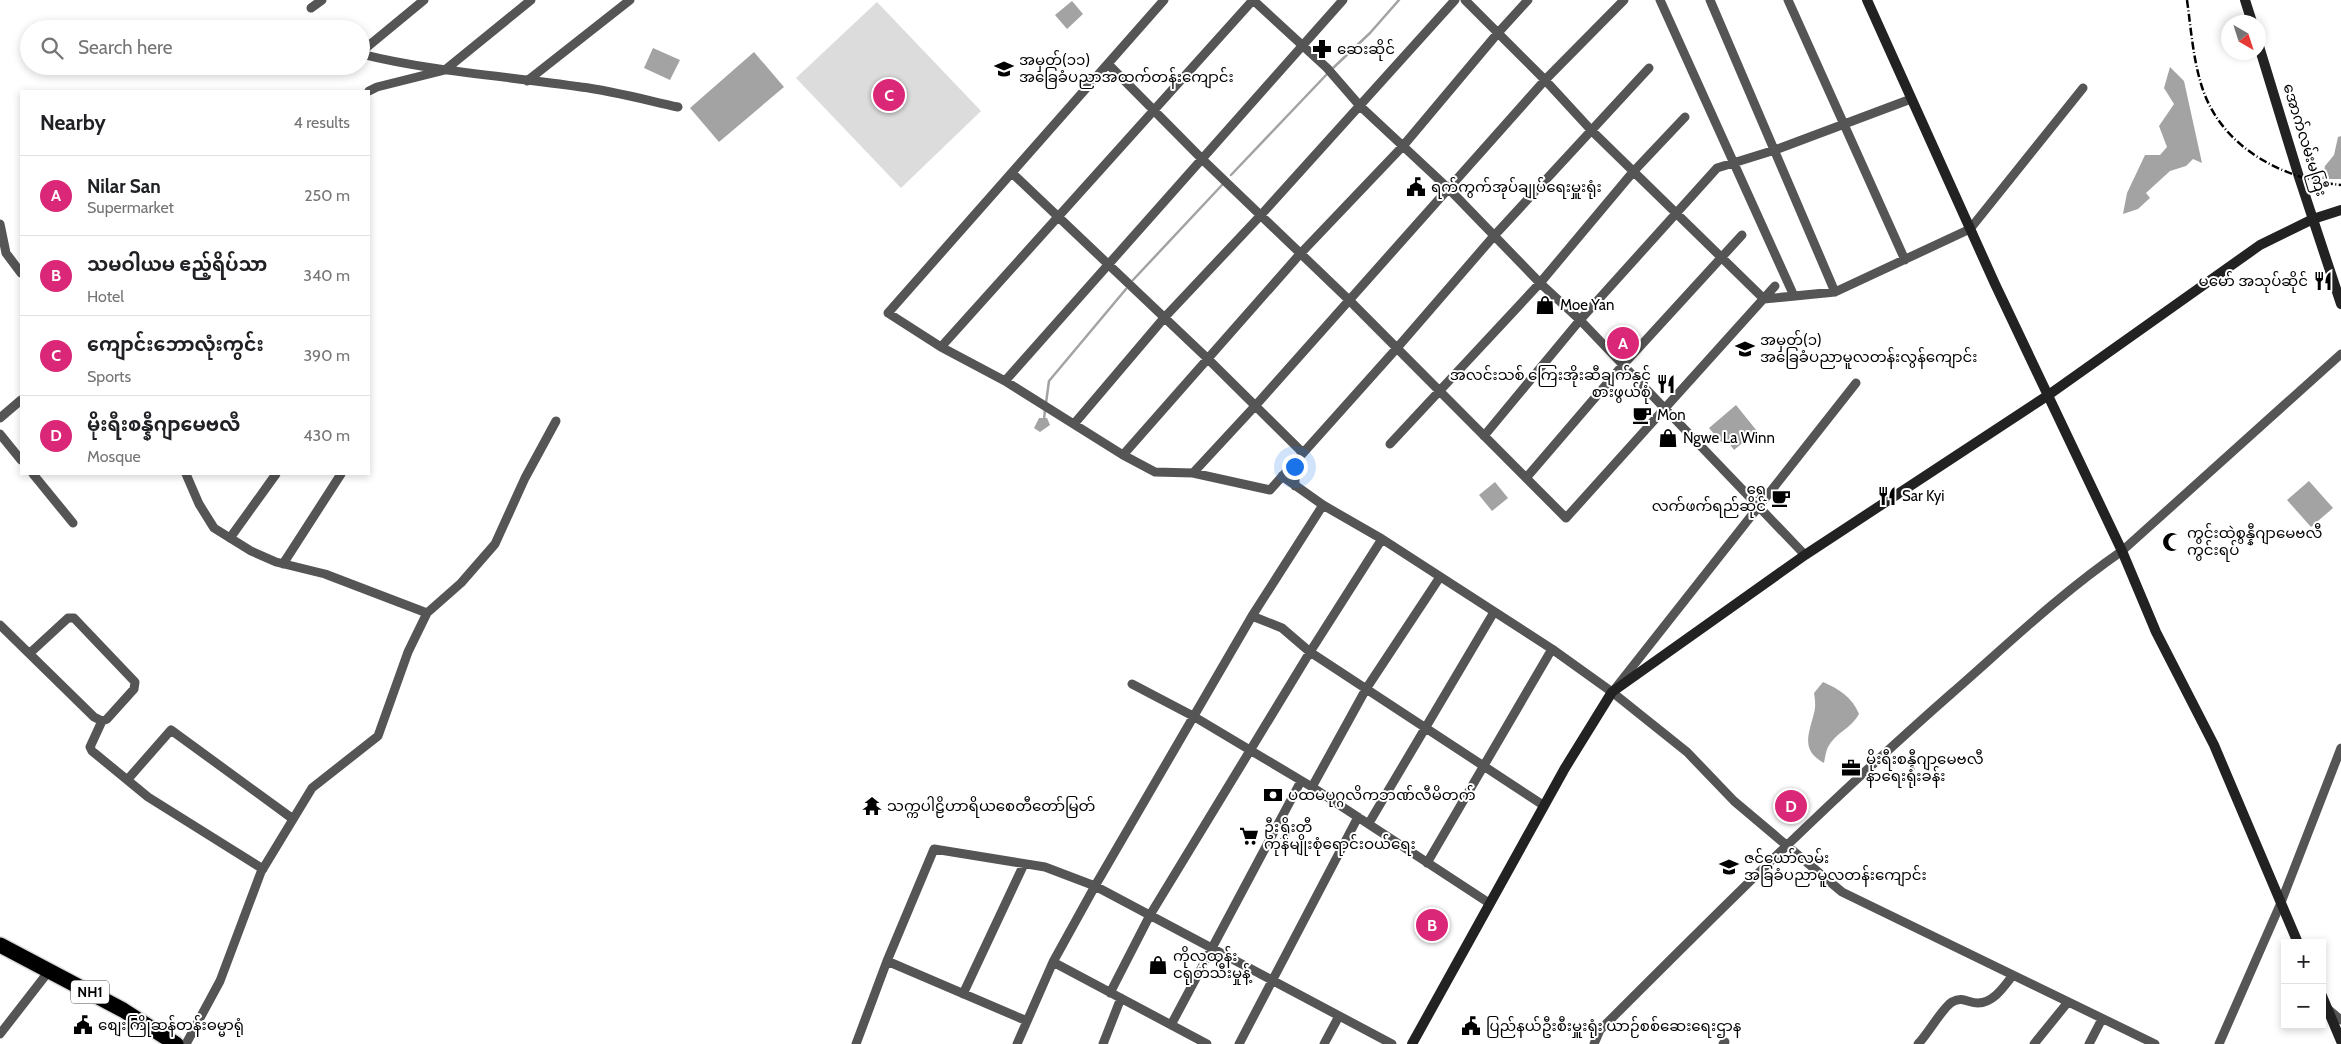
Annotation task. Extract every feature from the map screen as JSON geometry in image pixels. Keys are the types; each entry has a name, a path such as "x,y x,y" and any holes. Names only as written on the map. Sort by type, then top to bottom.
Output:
{"highway":[{"name":"NH1","path":"0,946 123,1010 176,1044"}],"main road":[{"path":"1867,0 1910,99 2047,396 2122,551 2156,632 2214,745 2280,905 2296,939"},
{"path":"2245,0 2250,15"},
{"name":"အောက်လမ်းမကြီး","path":"2263,60 2341,304"},
{"path":"1412,1044 1544,805 1612,692 1806,555 2047,396 2260,245 2313,219 2341,210"},
{"path":"2326,1005 2341,1041"}],"street":[{"path":"312,8 322,0"},
{"path":"370,45 424,0"},
{"path":"370,91 445,70 531,0"},
{"path":"1164,0 888,313 941,348 1005,381 1123,455 1155,472 1193,473 1270,490 1493,237 1649,68"},
{"path":"941,348 1253,0 1330,72 1360,106 1449,188 1493,237 1580,320 1806,555"},
{"path":"1005,381 1343,0"},
{"path":"1074,424 1164,318 1261,215 1455,0"},
{"path":"1465,0 1545,80 1591,130 1764,299 1835,292 1970,229 2083,88"},
{"path":"1123,455 1300,254 1403,146 1528,0"},
{"path":"1193,473 1256,405 1545,80 1624,0"},
{"path":"1660,0 1794,296"},
{"path":"1710,0 1835,292"},
{"path":"1788,0 1905,260"},
{"path":"527,81 627,1"},
{"path":"370,56 397,63 582,87 678,107"},
{"path":"1108,64 1202,159 1349,300 1565,517 1568,517 1775,286"},
{"path":"1484,436 1580,320 1717,168 1775,150 1910,99"},
{"path":"1390,444 1540,283 1633,172 1685,117"},
{"path":"1012,173 1130,287 1208,358 1302,452"},
{"path":"0,224 6,253 20,272"},
{"path":"1526,478 1623,365 1742,235"},
{"path":"1594,1044 1600,1030 1786,846 1930,712 2085,577 2122,551 2341,354"},
{"path":"1612,692 1625,672 1856,383"},
{"path":"0,417 20,401"},
{"path":"186,1044 220,981 262,869 312,788 378,736 408,652 427,612 461,582 495,544 525,478 556,421"},
{"path":"0,434 20,459"},
{"path":"1295,461 1296,486"},
{"path":"34,475 73,523"},
{"path":"186,475 198,504 214,528 251,551 283,564 326,574 427,612"},
{"path":"230,538 275,475"},
{"path":"283,564 340,475"},
{"path":"1282,476 1323,506 1440,576 1552,649 1612,692 1687,752 1734,801 1842,892 2155,1044"},
{"path":"1017,1044 1053,962 1095,886 1252,616 1323,506"},
{"path":"1110,993 1150,914 1310,652 1382,540"},
{"path":"1312,787 1366,689 1440,576"},
{"path":"1369,823 1494,612"},
{"path":"1252,616 1282,628 1310,652 1544,805"},
{"path":"0,625 94,717 102,721 108,720 134,690 135,682 74,618 64,622 30,653"},
{"path":"1427,863 1485,767 1552,649"},
{"path":"1132,684 1193,716 1312,787 1489,903"},
{"path":"102,721 90,747 148,797 262,869"},
{"path":"128,778 172,730 293,820"},
{"path":"2218,1044 2280,905 2341,748"},
{"path":"1171,1024 1301,781"},
{"path":"1239,1044 1358,817"},
{"path":"856,1044 887,962 934,850 1045,867 1095,886 1213,947 1392,1044"},
{"path":"963,994 1024,864"},
{"path":"887,962 1027,1021"},
{"path":"1053,962 1207,1044"},
{"path":"0,1034 49,971"},
{"path":"1918,1044 1952,1002 1962,999 1978,1003 1990,998 2000,992 2013,974"},
{"path":"1103,1044 1121,998"},
{"path":"2034,1044 2068,1002"},
{"path":"2328,1010 2341,1020"},
{"path":"1324,1044 1339,1016"},
{"path":"2089,1044 2102,1019"}],"shaded area":[{"path":"1072,1 1083,14 1067,29 1055,15"},
{"path":"877,2 981,111 901,188 796,78"},
{"path":"653,48 680,60 670,80 644,68"},
{"path":"754,52 784,87 719,142 690,108"},
{"path":"2170,67 2184,81 2202,163 2193,159 2186,166 2170,171 2146,193 2150,198 2138,209 2123,214 2127,193 2145,155 2160,155 2167,147 2159,126 2174,104 2164,88"},
{"path":"2341,136 2341,179 2322,179 2325,166 2334,155 2338,137"},
{"path":"1736,405 1757,431 1734,450 1726,439 1721,442 1709,428"},
{"path":"1039,418 1047,418 1050,425 1040,432 1034,428"},
{"path":"2309,481 2333,508 2311,527 2287,500"},
{"path":"1495,482 1508,498 1492,511 1479,495"},
{"path":"1823,682 1844,694 1853,703 1859,714 1831,742 1827,749 1824,763 1812,753 1808,741 1815,708 1814,693"}],"waterway":[{"path":"1332,69 1370,33 1399,0"},
{"path":"1231,175 1328,73"},
{"path":"1133,280 1222,185"},
{"path":"1046,403 1049,381 1126,289"},
{"path":"1044,419 1045,410"}],"railway":[{"path":"2187,0 2196,66 2211,108 2223,127 2256,156 2276,167 2297,176 2341,185"}],"place":[{"name":"ဆေးဆိုင်","path":"1322,49"},
{"name":"အမှတ်(၁၁) အခြေခံပညာအထက်တန်းကျောင်း","path":"1004,69"},
{"name":"ကျောင်းဘောလုံးကွင်း","path":"889,95"},
{"name":"ရက်ကွက်အုပ်ချုပ်ရေးမှူးရုံး","path":"1416,187"},
{"name":"မမော် အသုပ်ဆိုင်","path":"2323,281"},
{"name":"Moe Yan","path":"1545,305"},
{"name":"Nilar San","path":"1623,343"},
{"name":"အမှတ်(၁) အခြေခံပညာမူလတန်းလွန်ကျောင်း","path":"1745,349"},
{"name":"အလင်းသစ် ကြေးအိုးဆီချက်နှင့် စားဖွယ်စုံ","path":"1666,384"},
{"name":"Mon","path":"1642,415"},
{"name":"Ngwe La Winn","path":"1668,438"},
{"name":"Sar Kyi","path":"1887,496"},
{"name":"ရွှေ လက်ဖက်ရည်ဆိုင်","path":"1781,498"},
{"name":"ကွင်းထဲစွန္နီဂျာမေဗလီ ကွင်းရပ်","path":"2172,542"},
{"name":"မိုးရီးစန္နီဂျာမေဗလီ နာရေးရုံးခန်း","path":"1851,768"},
{"name":"ပထမပုဂ္ဂလိကဘဏ်လီမိတက်","path":"1273,795"},
{"name":"သက္ကပါဠိဟာရိယစေတီတော်မြတ်","path":"872,806"},
{"name":"မိုးရီးစန္နီဂျာမေဗလီ","path":"1791,806"},
{"name":"ဦးရှိုးတီ ကုန်မျိုးစုံရောင်းဝယ်ရေး","path":"1249,836"},
{"name":"ဇင်ယော်လမ်း အခြခံပညာမူလတန်းကျောင်း","path":"1729,867"},
{"name":"သမဝါယမ ဧည့်ရိပ်သာ","path":"1432,925"},
{"name":"ကိုလှထွန်း ငရုတ်သီးမှုန့်","path":"1158,965"},
{"name":"စျေးကြိုဆန်တန်းဓမ္မာရုံ","path":"83,1025"},
{"name":"ပြည်နယ်ဦးစီးမှူးရုံး ယာဉ်စစ်ဆေးရေးဌာန","path":"1471,1026"}]}
